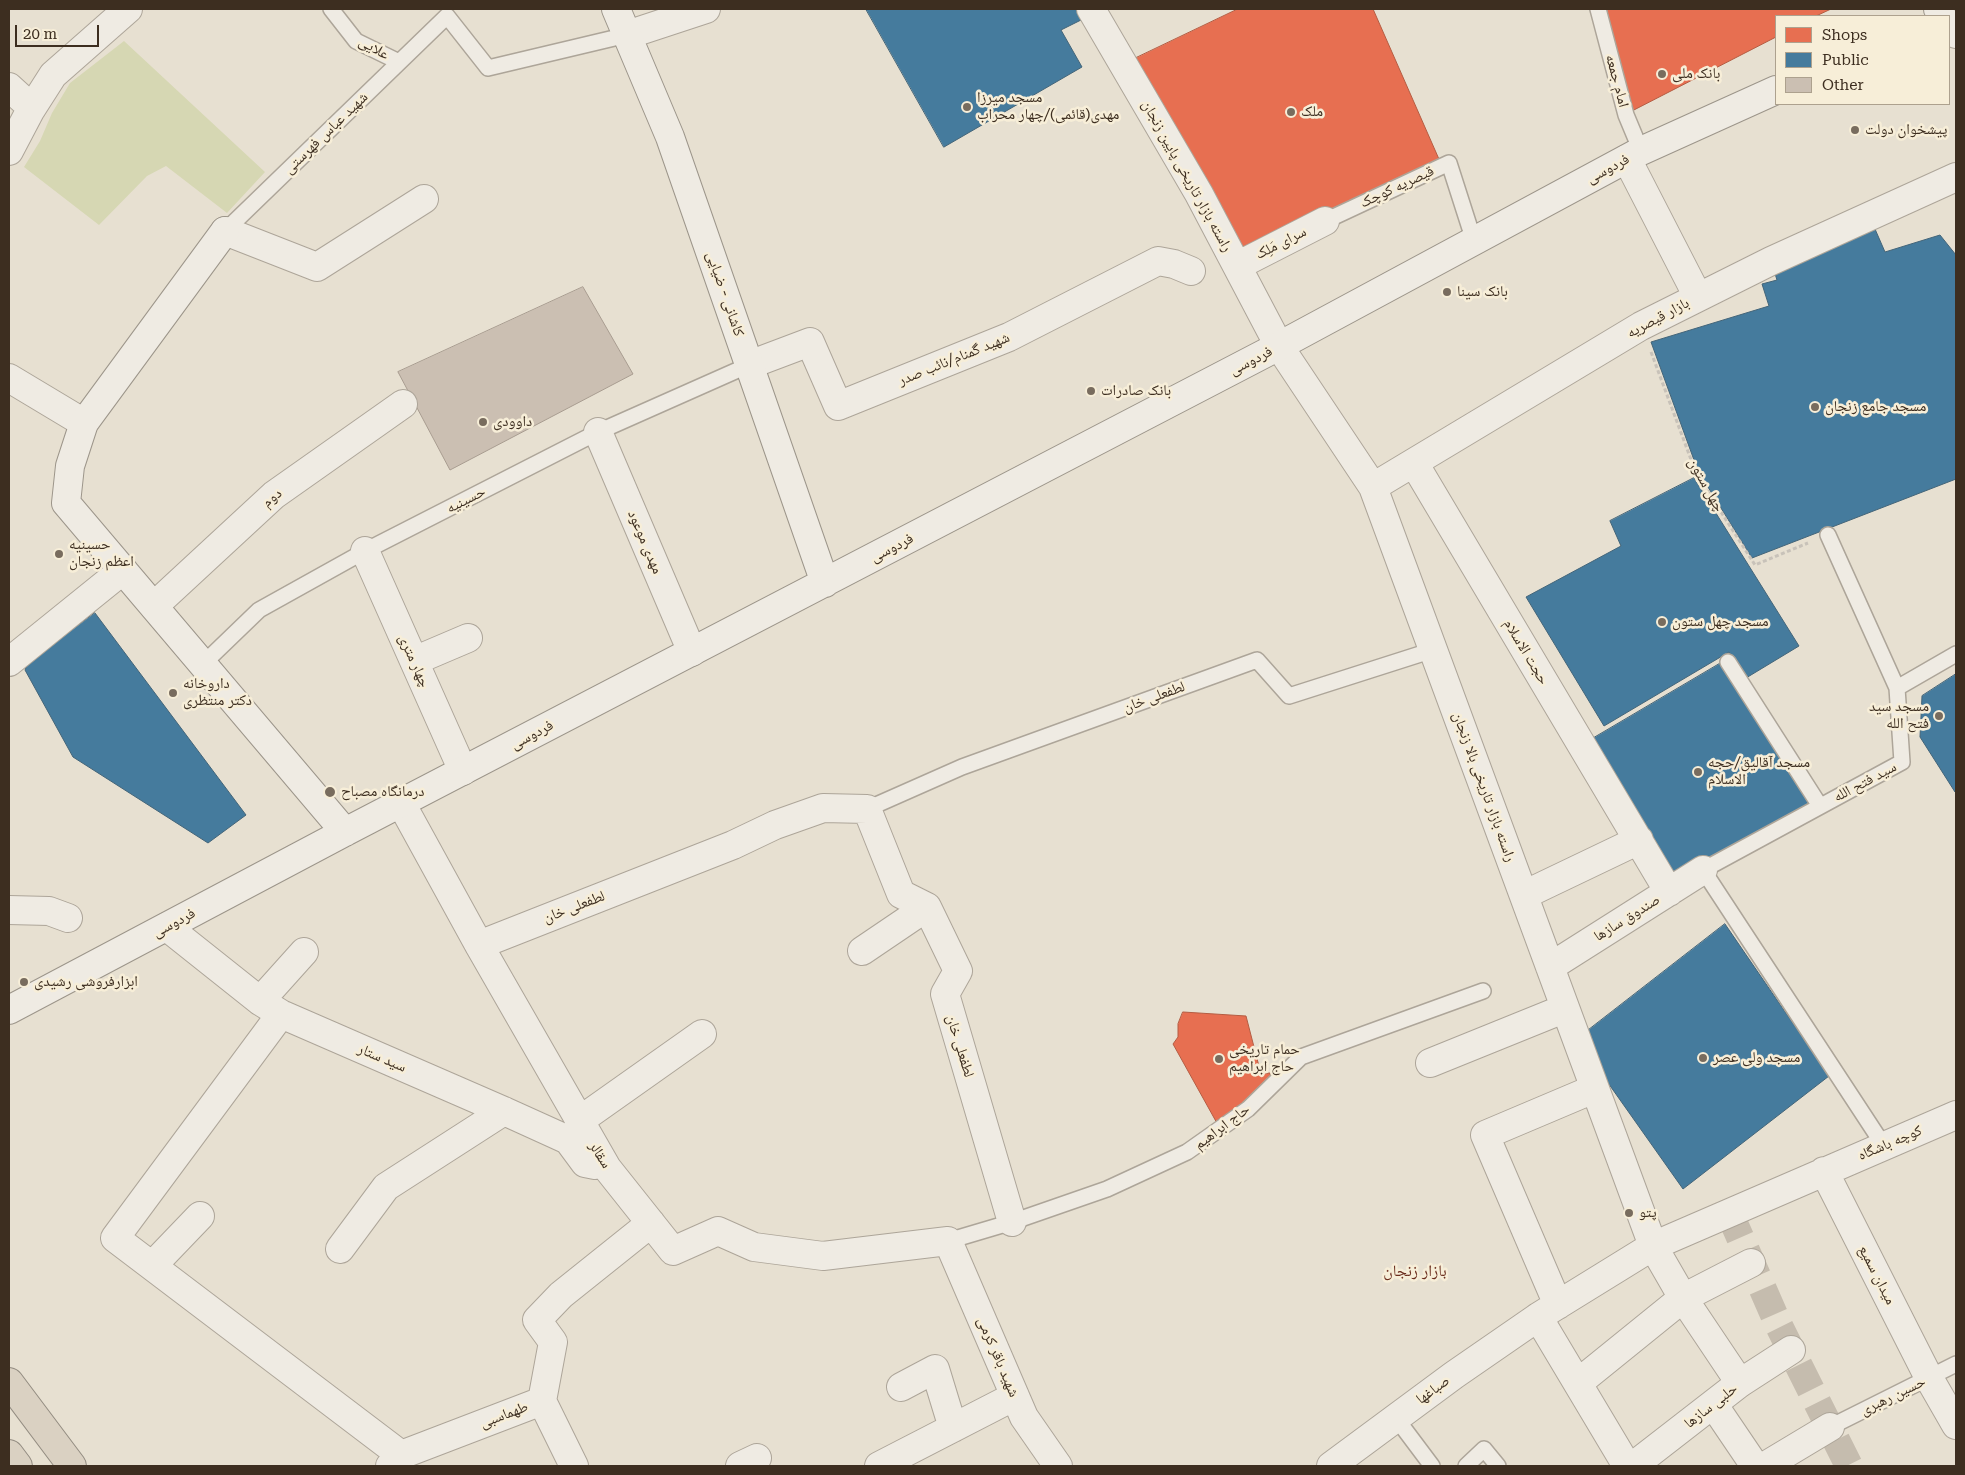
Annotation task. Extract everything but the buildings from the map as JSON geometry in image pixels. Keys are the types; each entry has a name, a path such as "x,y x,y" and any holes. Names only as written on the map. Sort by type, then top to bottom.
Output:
{"highway":[{"path":"9,1382 72,1466"},
{"path":"9,1454 18,1466"}],"street":[{"path":"9,151 32,108 53,75 128,9"},
{"name":"کاشانی - ضیایی","path":"616,9 670,137 824,583"},
{"path":"627,35 706,9"},
{"name":"راسته بازار تاریخی پایین زنجان","path":"1091,9 1199,194 1279,346"},
{"path":"9,87 32,108"},
{"name":"فردوسی","path":"9,1010 345,832 1279,346 1634,155 1775,90"},
{"path":"1634,155 1698,297"},
{"name":"بازار قیصریه","path":"1373,487 1641,326 1771,261 1956,177"},
{"path":"226,231 317,267 424,199"},
{"name":"سرای مَلِک","path":"1237,266 1325,221"},
{"name":"شهید عباس فهرستی","path":"84,423 226,231"},
{"name":"شهید گمنام/نائب صدر","path":"749,366 810,342 838,406 1009,337 1158,262 1174,264 1191,271"},
{"name":"راسته بازار تاریخی بالا زنجان","path":"1279,346 1373,487 1653,1246 1683,1298 1740,1383"},
{"path":"9,378 84,423 70,466 66,503 345,832"},
{"name":"دوم","path":"154,606 274,495 402,404"},
{"name":"مهدی موعود","path":"598,432 692,652"},
{"name":"حجت الاسلام","path":"1414,463 1669,892"},
{"name":"چهار متری","path":"365,551 463,771"},
{"path":"24,655 123,570"},
{"path":"414,661 468,638"},
{"name":"سقالر","path":"401,804 606,1168 673,1251 718,1231 754,1247 823,1256 948,1241"},
{"name":"لطفعلی خان","path":"479,945 733,845 775,825 823,808 867,809"},
{"path":"867,809 901,894 928,907"},
{"path":"1524,895 1639,840"},
{"name":"صندوق سازها","path":"1550,967 1703,870"},
{"path":"862,950 928,907"},
{"name":"لطفعلی خان","path":"928,907 958,971 945,994 1012,1222"},
{"path":"9,910 49,911 68,918"},
{"name":"سید ستار","path":"167,927 271,1007 568,1140 585,1162 606,1168"},
{"path":"304,952 271,1007 114,1238 152,1266 396,1461"},
{"path":"1430,1062 1561,1010"},
{"path":"579,1121 702,1034"},
{"path":"1589,1091 1485,1135 1548,1311 1578,1383 1627,1466"},
{"path":"340,1249 386,1187 504,1111"},
{"name":"کوچه باشگاه","path":"1653,1246 1956,1115"},
{"name":"میدان سمیع","path":"1824,1171 1929,1378 1956,1425"},
{"path":"152,1266 200,1216"},
{"name":"طهماسبی","path":"396,1461 542,1401 552,1342 537,1320 561,1295 651,1222"},
{"name":"شهید باقر کرمی","path":"948,1241 1024,1417 1058,1466"},
{"name":"صباغها","path":"1331,1466 1454,1375 1548,1311 1653,1246"},
{"path":"1578,1383 1683,1298 1751,1263"},
{"name":"حلبی سازها","path":"1633,1466 1740,1383 1792,1350"},
{"path":"901,1387 935,1369 953,1428"},
{"path":"879,1466 1015,1396"},
{"path":"542,1401 574,1466"},
{"path":"1713,1404 1755,1466"},
{"path":"1765,1466 1830,1427"}],"lane":[{"name":"علایی","path":"330,9 356,41 399,62"},
{"name":"امام جمعه","path":"1598,9 1626,115 1634,155"},
{"name":"شهید عباس فهرستی","path":"226,231 399,62 447,12 488,68 627,35"},
{"name":"قیصریه کوچک","path":"1325,221 1449,162 1474,241"},
{"name":"حسینیه","path":"203,664 258,610 365,551 598,432 749,366"},
{"path":"1828,535 1897,688 1956,654"},
{"name":"لطفعلی خان","path":"867,809 962,768 1257,660 1289,696 1434,650"},
{"path":"1728,662 1820,806"},
{"name":"سید فتح الله","path":"1703,870 1902,762 1897,688"},
{"path":"1703,870 1884,1146"},
{"name":"حاج ابراهیم","path":"948,1241 1012,1222 1107,1189 1187,1152 1248,1109 1301,1057 1483,991"},
{"name":"حسین رهبری","path":"1830,1427 1956,1364"},
{"path":"1396,1418 1432,1466"},
{"path":"1466,1466 1484,1450 1498,1466"}],"path":[{"name":"چهل ستون","path":"1641,326 1696,473 1754,565 1828,535"}],"green space":[{"path":"124,41 265,172 227,213 166,166 147,176 99,225 24,167 40,141 52,113 70,83"}],"tunnel":[{"path":"1729,1212 1779,1326 1849,1466"}],"place":[{"name":"بانک ملی","path":"1662,74"},
{"name":"مسجد میرزا مهدی(قائمی)/چهار محراب","path":"967,107"},
{"name":"ملک","path":"1291,112"},
{"name":"پیشخوان دولت","path":"1855,130"},
{"name":"بانک سینا","path":"1447,292"},
{"name":"بانک صادرات","path":"1091,391"},
{"name":"مسجد جامع زنجان","path":"1815,407"},
{"name":"داوودی","path":"483,422"},
{"name":"حسینیه اعظم زنجان","path":"59,554"},
{"name":"مسجد چهل ستون","path":"1662,622"},
{"name":"داروخانه دکتر منتظری","path":"173,693"},
{"name":"مسجد سید فتح الله","path":"1939,716"},
{"name":"مسجد آقالیق/حجه الاسلام","path":"1698,772"},
{"name":"درمانگاه مصباح","path":"330,792"},
{"name":"ابزارفروشی رشیدی","path":"24,982"},
{"name":"مسجد ولی عصر","path":"1703,1058"},
{"name":"حمام تاریخی حاج ابراهیم","path":"1219,1059"},
{"name":"پتو","path":"1629,1213"}],"district":[{"name":"بازار زنجان","path":"1415,1271"}]}
